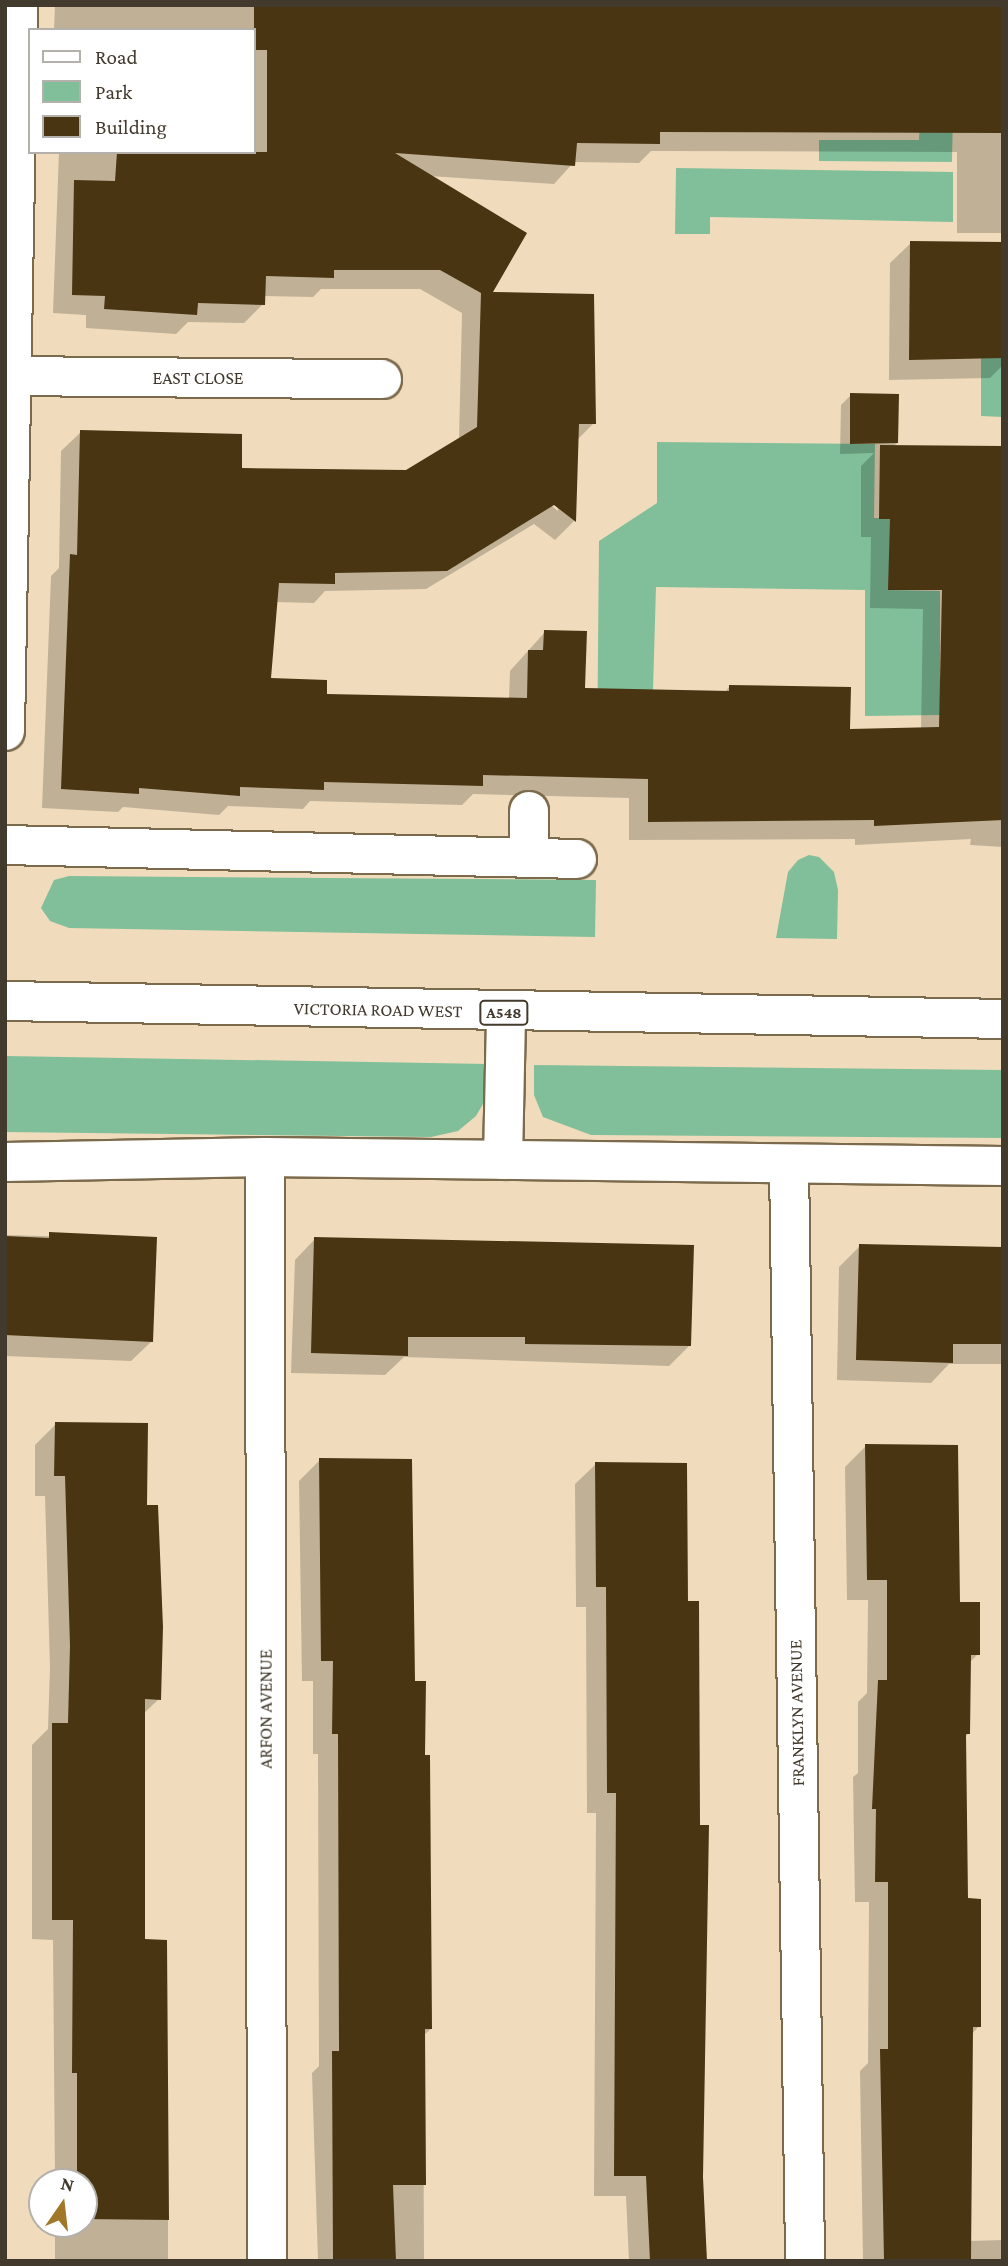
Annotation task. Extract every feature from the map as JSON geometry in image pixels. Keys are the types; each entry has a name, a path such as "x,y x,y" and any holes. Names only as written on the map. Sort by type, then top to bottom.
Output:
{"street":[{"path":"5,731 9,376 18,5"},
{"name":"EAST CLOSE","path":"9,376 382,379"},
{"path":"528,810 529,857"},
{"path":"5,845 577,859"},
{"name":"VICTORIA ROAD WEST","path":"5,1001 506,1013 1003,1019"},
{"path":"503,1160 506,1013"},
{"path":"5,1162 265,1157 1003,1166"},
{"name":"ARFON AVENUE","path":"265,1157 267,2261"},
{"name":"FRANKLYN AVENUE","path":"789,1164 805,2261"}],"green space":[{"path":"953,111 952,162 819,161 819,140 919,140 920,121"},
{"path":"676,168 953,172 953,222 710,217 710,234 675,234"},
{"path":"981,357 1003,358 1003,417 981,416"},
{"path":"657,442 875,444 874,518 923,519 889,590 940,591 940,715 865,716 865,590 656,587 653,690 597,757 599,541 657,503"},
{"path":"809,855 819,857 834,872 838,890 837,939 776,938 788,872 798,860"},
{"path":"69,876 596,880 595,937 69,928 50,921 41,908 54,880"},
{"path":"5,1056 488,1064 487,1097 476,1116 458,1131 431,1137 5,1132"},
{"path":"534,1065 1003,1070 1003,1138 591,1135 543,1117 534,1095"}],"building":[{"path":"254,5 1003,5 1003,133 660,132 660,144 577,143 575,166 395,153 527,233 493,292 594,294 596,424 579,424 576,522 554,505 447,571 335,573 335,584 279,583 271,678 327,680 327,694 527,698 528,650 543,650 544,630 587,631 585,688 729,691 729,685 851,687 850,729 939,727 942,590 888,590 890,519 879,519 880,445 1003,446 1003,820 874,826 874,820 648,822 648,779 483,775 483,786 324,782 324,790 240,787 240,796 139,788 139,794 61,789 70,554 77,555 80,430 242,434 242,468 406,470 477,427 481,293 440,270 334,270 334,278 266,276 265,305 198,303 197,315 104,309 105,296 72,295 74,180 115,181 117,154 267,152 267,50 256,50"},
{"path":"910,241 1003,242 1003,358 909,360"},
{"path":"850,393 899,394 898,443 850,444"},
{"path":"49,1232 157,1237 153,1342 5,1335 5,1236 49,1238"},
{"path":"314,1237 694,1245 691,1346 525,1344 525,1337 408,1337 408,1356 311,1353"},
{"path":"859,1244 1003,1247 1003,1344 953,1344 953,1363 856,1360"},
{"path":"55,1422 148,1423 147,1505 158,1505 163,1627 161,1700 145,1699 145,1939 167,1940 169,2220 98,2219 98,2168 77,2168 77,2073 72,2073 73,1920 52,1920 52,1723 68,1723 70,1646 65,1476 54,1476"},
{"path":"865,1444 958,1445 960,1602 980,1602 980,1655 971,1655 970,1734 966,1734 968,1898 981,1899 981,2027 973,2027 971,2261 884,2261 880,2049 888,2049 888,1882 875,1882 876,1809 872,1809 878,1680 887,1680 887,1580 867,1580"},
{"path":"319,1458 412,1459 415,1681 426,1681 425,1755 430,1755 432,2029 425,2029 426,2185 393,2185 396,2261 333,2261 332,2051 339,2051 338,1734 332,1734 333,1661 321,1661"},
{"path":"595,1462 687,1463 688,1601 699,1601 700,1825 709,1825 703,2177 707,2261 650,2261 646,2176 614,2176 616,1793 607,1793 606,1587 596,1587"}]}
